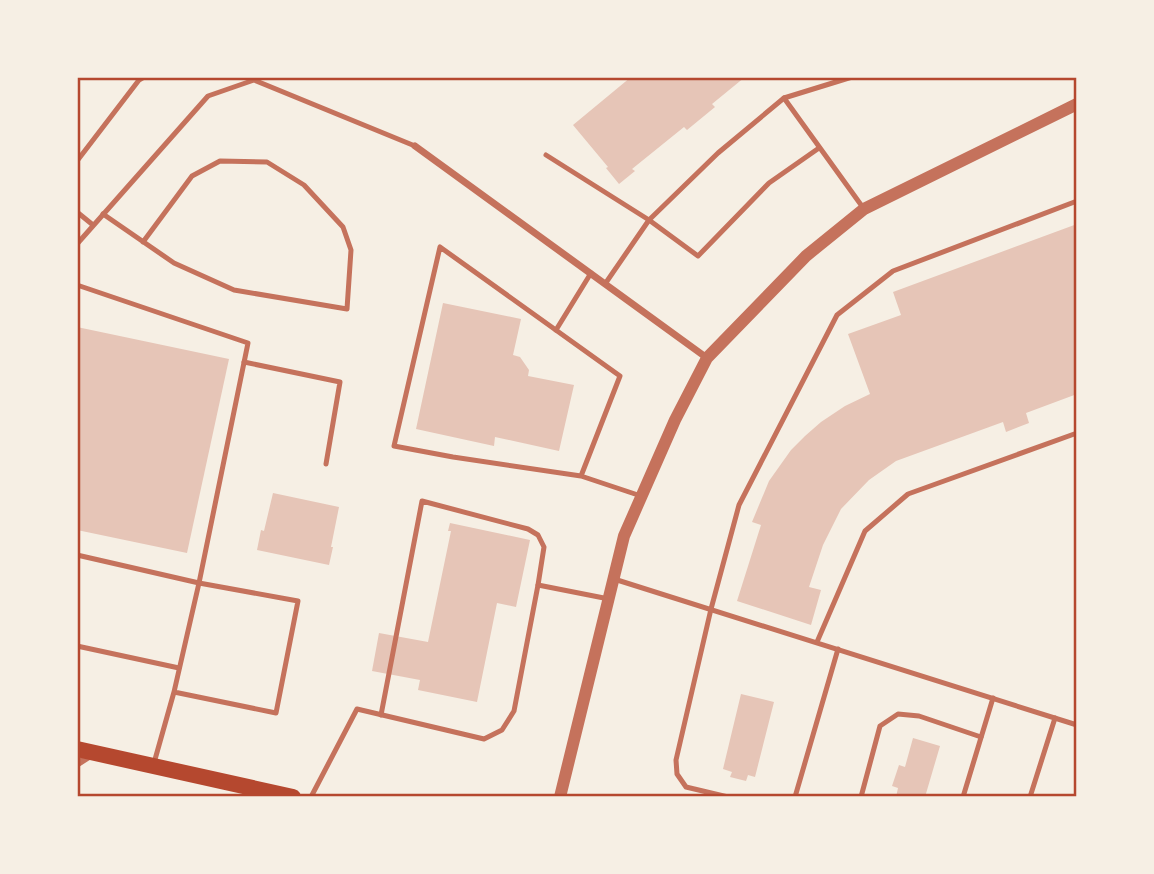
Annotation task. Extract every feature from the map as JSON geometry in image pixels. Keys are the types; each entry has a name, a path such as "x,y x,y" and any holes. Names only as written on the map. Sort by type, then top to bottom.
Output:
{"main road":[{"path":"77,749 293,797"}],"street":[{"path":"560,797 624,536 674,419 707,358 806,256 864,209 1077,104"},
{"path":"415,146 707,358"},
{"path":"77,764 95,753"}],"lane":[{"path":"77,161 144,77"},
{"path":"605,284 649,220 718,153 784,98 852,77"},
{"path":"77,244 208,96 256,79 415,146"},
{"path":"784,98 864,209"},
{"path":"545,155 649,220 698,256 769,183 820,148"},
{"path":"103,214 143,242 174,263 234,290 347,309 351,250 343,227 304,185 267,162 220,161 192,176 143,242"},
{"path":"728,797 686,787 677,774 676,760 711,609 739,505 837,315 893,271 1077,201"},
{"path":"77,212 93,225"},
{"path":"581,476 620,376 440,247 394,446 581,476 641,496"},
{"path":"556,330 591,273"},
{"path":"77,285 248,343 200,583 153,766"},
{"path":"244,362 340,382 326,464"},
{"path":"817,642 865,531 908,494 1077,433"},
{"path":"311,797 357,709 381,715 484,739 502,730 514,711 538,585 544,547 538,535 528,529 422,501 381,715"},
{"path":"77,555 200,583 298,601 276,713 174,692"},
{"path":"614,579 1077,725"},
{"path":"538,585 609,599"},
{"path":"77,646 179,668"},
{"path":"795,797 838,649"},
{"path":"963,797 993,698"},
{"path":"861,797 880,726 898,714 919,716 981,737"},
{"path":"1030,797 1055,718"}],"building":[{"path":"631,77 745,77 712,104 715,107 687,130 684,127 632,169 635,171 619,184 573,125"},
{"path":"1077,224 1077,394 1026,413 1029,423 1006,432 1003,422 896,461 869,480 841,509 823,545 809,587 821,590 811,625 737,601 761,525 752,522 769,481 791,450 821,422 870,394 848,334 901,315 893,292"},
{"path":"443,303 521,319 513,355 520,357 529,370 528,376 574,385 559,451 495,437 494,446 416,429"},
{"path":"77,327 229,359 187,553 77,530"},
{"path":"273,493 339,507 329,565 257,550"},
{"path":"450,523 530,540 516,607 497,603 477,702 418,690 420,680 372,671 379,633 428,642 451,531 448,531"},
{"path":"741,694 774,702 755,777 748,775 746,781 730,777 732,772 723,769"},
{"path":"913,738 940,746 925,797 896,797 898,788 892,786 899,765 905,767"}]}
